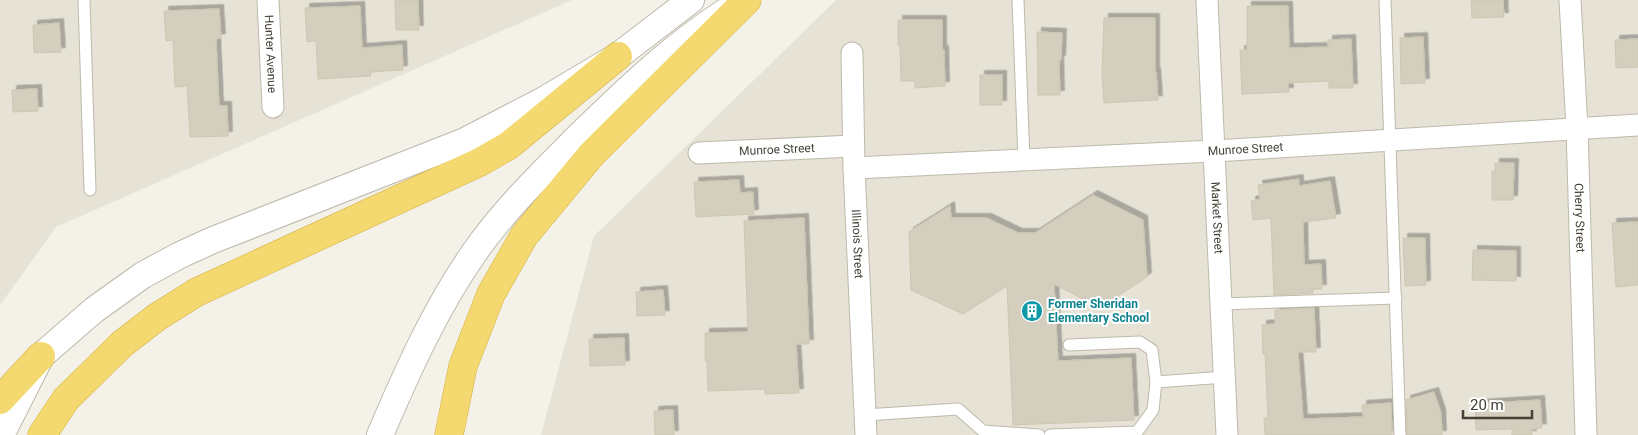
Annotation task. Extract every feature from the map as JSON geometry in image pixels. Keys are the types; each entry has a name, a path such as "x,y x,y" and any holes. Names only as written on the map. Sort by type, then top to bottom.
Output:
{"highway":[{"path":"449,435 463,366 491,294 524,236 591,155 747,0"},
{"path":"42,435 66,399 122,344 157,317 197,292 480,162 508,146 618,56"},
{"path":"0,400 41,356"}],"street":[{"name":"Hunter Avenue","path":"268,0 273,107"},
{"path":"1,435 41,356 94,310 143,275 213,240 465,141 544,100 618,56 691,0"},
{"path":"380,435 405,377 438,311 474,253 525,190 628,87 702,27 742,0"},
{"name":"Market Street","path":"1207,0 1227,435"},
{"name":"Cherry Street","path":"1570,0 1577,128 1586,435"},
{"name":"Illinois Street","path":"852,53 854,168 866,425"},
{"name":"Munroe Street","path":"854,168 1214,151 1638,125"},
{"name":"Munroe Street","path":"700,153 854,146"}],"lane":[{"path":"84,0 90,190"},
{"path":"1018,0 1024,160"},
{"path":"1385,0 1400,435"},
{"path":"1221,304 1396,298"},
{"path":"1050,435 1137,432 1153,410 1156,382 1152,350 1140,342 1069,345"},
{"path":"1156,382 1224,377"},
{"path":"866,425 958,409 983,431 1038,435"}],"shaded area":[{"path":"0,0 572,0 56,227 0,305"},
{"path":"836,0 1638,0 1638,435 541,435 594,236"}],"building":[{"path":"395,0 418,0 419,30 396,30"},
{"path":"1471,0 1503,0 1504,17 1472,18"},
{"path":"360,6 362,48 402,45 403,70 370,72 371,76 318,79 316,41 307,42 305,8"},
{"path":"1247,6 1288,6 1289,48 1328,47 1328,40 1351,39 1353,88 1329,88 1329,81 1288,83 1289,92 1242,94 1240,50 1247,50"},
{"path":"219,9 221,38 216,39 219,106 227,106 228,136 190,137 187,86 175,87 173,40 166,41 164,11"},
{"path":"1104,18 1155,18 1155,72 1158,100 1104,103 1102,74"},
{"path":"898,20 942,20 945,86 915,88 915,81 901,81"},
{"path":"59,23 61,52 34,53 33,25"},
{"path":"1037,32 1062,33 1061,60 1059,60 1060,95 1038,95"},
{"path":"1423,37 1425,83 1401,84 1400,38"},
{"path":"1638,39 1638,67 1616,68 1615,40"},
{"path":"980,75 1002,75 1002,105 980,105"},
{"path":"37,89 38,111 13,112 12,90"},
{"path":"1495,163 1514,163 1513,200 1492,200 1492,171 1495,171"},
{"path":"1299,179 1299,186 1330,181 1336,218 1303,222 1304,265 1321,264 1322,289 1313,289 1313,293 1274,295 1271,218 1253,220 1251,201 1260,199 1258,185"},
{"path":"739,180 740,193 753,192 754,214 696,217 694,182"},
{"name":"Former Sheridan Elementary School","path":"1093,195 1143,220 1147,277 1100,308 1054,284 1058,361 1131,358 1134,420 1013,425 1007,286 963,314 911,290 909,232 950,206 951,218 987,218 1018,233 1035,233"},
{"path":"804,218 809,344 796,344 799,393 765,394 765,389 708,391 705,333 748,332 744,221"},
{"path":"1638,222 1638,285 1616,287 1612,223"},
{"path":"1403,238 1425,238 1426,285 1405,286"},
{"path":"1473,250 1516,251 1516,281 1472,280"},
{"path":"663,290 665,315 637,316 636,292"},
{"path":"1314,308 1316,352 1298,352 1303,419 1363,417 1362,405 1391,403 1392,435 1265,435 1264,418 1268,418 1262,325 1275,324 1275,310"},
{"path":"624,338 625,365 590,366 589,339"},
{"path":"1434,392 1441,413 1442,435 1407,435 1406,400"},
{"path":"1540,400 1542,428 1531,429 1532,435 1512,435 1512,429 1476,430 1475,404"},
{"path":"673,410 674,435 655,435 654,411"}],"place":[{"name":"Former Sheridan Elementary School","path":"1032,311"}]}
